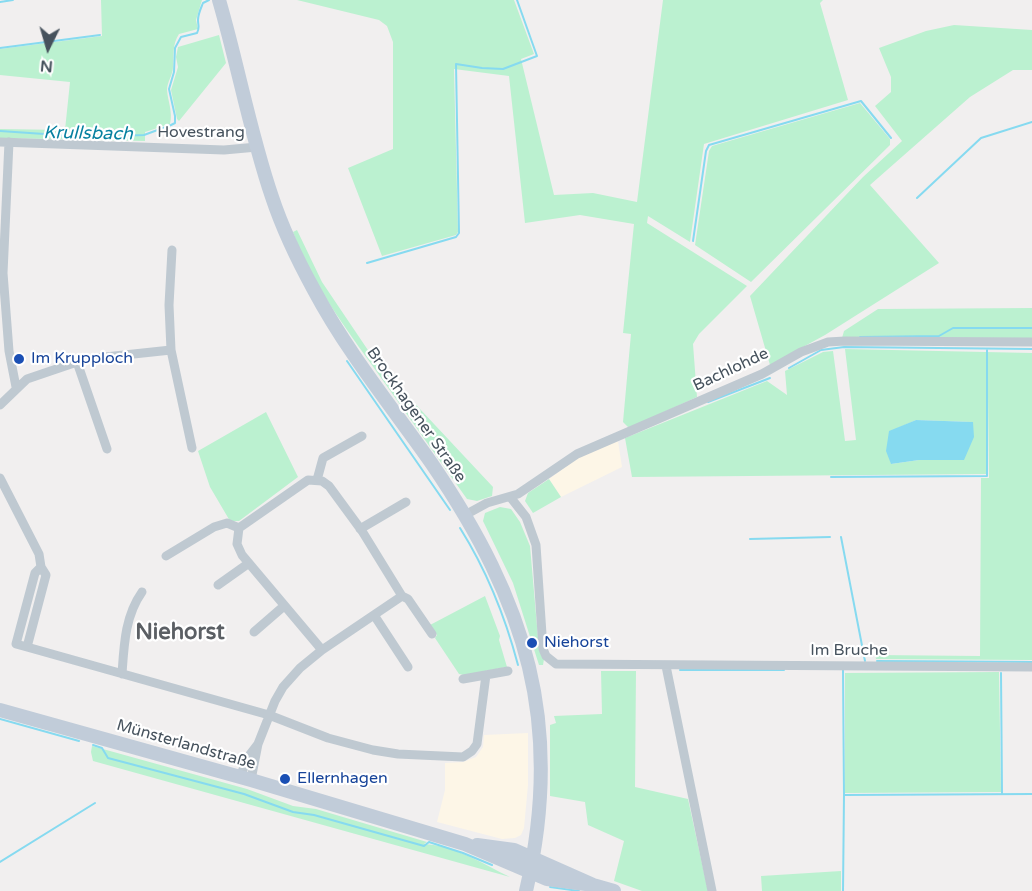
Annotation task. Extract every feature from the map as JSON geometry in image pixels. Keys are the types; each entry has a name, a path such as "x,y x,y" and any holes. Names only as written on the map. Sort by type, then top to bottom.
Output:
{"main road":[{"name":"Brockhagener Straße","path":"219,0 257,147 281,221 315,292 345,340 465,515 504,589 518,625 530,669 537,710 541,761 539,808 530,873"},
{"name":"Münsterlandstraße","path":"0,710 246,779 465,844 547,879 593,885"},
{"name":"Münsterlandstraße","path":"465,844 507,849 532,857 593,885"},
{"path":"526,891 530,873"},
{"path":"593,885 614,891"}],"street":[{"name":"Hovestrang","path":"4,142 224,150 257,147"},
{"path":"4,142 3,273 9,351 16,387"},
{"path":"172,250 169,305 171,350 192,448"},
{"name":"Bachlohde","path":"465,515 487,503 511,498 577,454 762,374 801,352 828,342 1032,342"},
{"path":"0,405 16,387 27,380 77,362 171,350"},
{"path":"77,362 106,449"},
{"path":"317,480 323,458 362,436"},
{"path":"0,478 39,554 41,567 35,573 16,644 268,716 328,738 398,754 463,757 472,751 477,744 486,675"},
{"path":"322,650 249,563 237,544 239,528 308,480 317,480 329,486 360,529 402,596 408,599 432,634"},
{"name":"Im Bruche","path":"511,498 526,517 536,545 543,649 550,661 563,666 1032,667"},
{"path":"360,529 406,502"},
{"path":"166,556 214,527 227,523 239,528"},
{"path":"218,585 249,563"},
{"path":"122,674 129,617 134,603 142,592"},
{"path":"246,779 248,757 258,744 268,716 284,687 300,668 322,650 402,596"},
{"path":"254,632 284,606"},
{"path":"374,615 408,667"},
{"path":"666,666 712,891"},
{"path":"463,679 508,671"}],"shaded area":[{"path":"618,441 622,467 561,497 549,479 578,458"},
{"path":"528,733 528,785 524,828 521,835 502,839 437,822 445,790 445,763 463,762 476,757 483,747 484,735"}],"green space":[{"path":"101,0 202,0 196,20 198,29 179,34 175,42 173,70 167,90 171,111 170,124 145,132 145,141 0,138 0,129 65,130 70,82 0,75 0,49 102,36"},
{"path":"297,0 514,0 534,54 521,59 554,195 593,193 637,202 663,0 823,0 820,3 848,100 704,144 690,242 648,216 647,223 747,286 699,334 693,344 697,397 629,428 623,422 631,334 623,333 634,224 580,215 525,223 509,76 454,69 458,232 456,235 382,256 348,168 393,149 393,42 387,26 379,20"},
{"path":"954,25 1032,30 1032,70 1013,70 970,97 870,185 939,263 825,335 770,365 750,296 863,177 902,141 875,106 891,92 891,77 879,48 926,31"},
{"path":"219,35 226,63 179,121 171,90 178,67 176,57 178,47"},
{"path":"860,103 890,139 890,145 751,282 695,245 709,151 712,146"},
{"path":"297,230 322,282 376,362 493,487 492,496 477,501 467,499 326,299 300,250 293,232"},
{"path":"1032,308 1032,338 842,338 844,331 878,309"},
{"path":"845,349 1032,353 1032,660 876,659 875,655 980,656 981,478 989,478 988,396 986,397 986,474 632,477 625,438 767,381 787,395 785,371 823,352 833,351 845,441 856,440","holes":["916,420 973,422 919,460 891,464 889,432"]},
{"path":"266,412 298,477 239,521 230,521 210,487 198,451"},
{"path":"549,479 561,497 533,513 525,501 528,493"},
{"path":"500,507 511,509 520,522 530,546 539,649 544,659 543,665 539,665 513,583 483,521 485,513"},
{"path":"485,596 500,636 499,640 507,667 459,674 435,638 437,635 430,625"},
{"path":"601,671 636,671 635,787 688,799 708,891 642,891 614,881 624,841 588,825 585,802 550,796 550,725 556,723 554,716 602,714"},
{"path":"999,672 1001,792 845,793 845,673"},
{"path":"92,746 247,789 293,806 316,809 427,842 424,844 446,848 468,856 510,877 93,761"},
{"path":"841,871 841,891 762,891 761,876"}],"water":[{"path":"916,420 973,422 974,437 964,460 919,460 891,464 886,451 889,431"}],"waterway":[{"path":"0,2 13,0"},
{"name":"Krullsbach","path":"0,131 89,137 144,135 175,123 169,89 174,72 175,48 181,37 197,33 200,11 203,3 209,0"},
{"path":"367,263 456,237 459,233 456,64 503,69 537,56 517,0"},
{"path":"0,48 100,35"},
{"path":"693,241 706,151 709,145 861,101 891,138"},
{"path":"917,198 981,138 1032,122"},
{"path":"860,337 939,336 953,328 1032,328"},
{"path":"789,368 821,350 844,347 1032,349"},
{"path":"831,477 987,476 987,349"},
{"path":"347,361 450,510"},
{"path":"708,402 770,378"},
{"path":"460,528 494,594 518,665"},
{"path":"750,539 830,537"},
{"path":"841,537 865,661"},
{"path":"877,661 1032,662"},
{"path":"680,670 784,670"},
{"path":"843,670 844,795 1032,794"},
{"path":"1001,673 1002,794"},
{"path":"0,719 79,741"},
{"path":"93,745 102,748 108,758 244,794 293,812 314,815 424,846 429,842 492,865"},
{"path":"843,891 844,795"},
{"path":"0,862 95,803"},
{"path":"550,887 579,891"}],"place":[{"name":"Im Krupploch","path":"19,359"},
{"name":"Niehorst","path":"532,643"},
{"name":"Ellernhagen","path":"285,779"}],"district":[{"name":"Niehorst","path":"180,633"}]}
